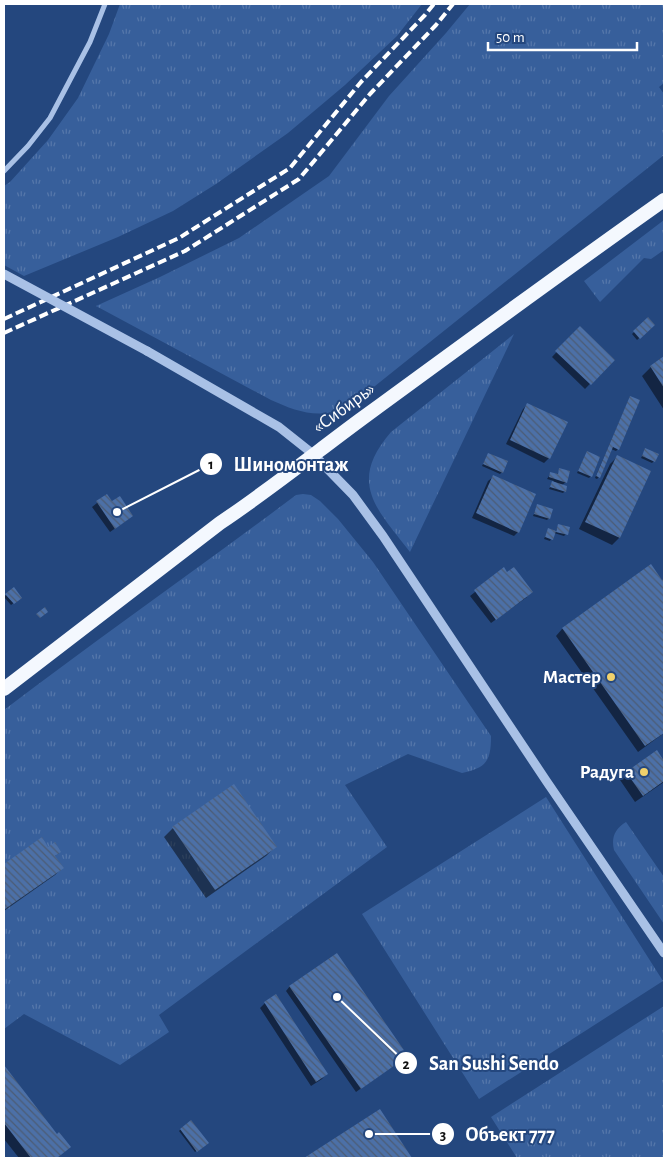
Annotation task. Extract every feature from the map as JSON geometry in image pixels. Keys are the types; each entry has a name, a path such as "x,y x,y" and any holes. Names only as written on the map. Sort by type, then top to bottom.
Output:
{"highway":[{"name":"«Сибирь»","path":"4,689 313,454 664,200"}],"street":[{"path":"4,171 28,146 50,118 90,42 105,4"},
{"path":"4,274 147,351 279,427 313,454 338,478 366,512 664,954"}],"green space":[{"path":"120,4 422,4 397,36 345,85 288,133 216,184 173,211 118,237 24,276 4,265 4,186 10,182 48,140 78,98 109,34"},
{"path":"470,4 664,4 664,83 659,87 664,94 664,155 355,402 336,411 317,414 309,413 271,400 96,306 239,238 329,176 389,96"},
{"path":"664,220 664,250 651,259 644,258 600,302 584,281"},
{"path":"514,334 410,552 378,509 372,495 369,481 371,466 378,450 391,432"},
{"path":"296,495 311,495 320,501 338,519 373,562 491,736 490,751 486,762 477,768 462,773 408,754 345,785 387,847 159,1015 169,1032 120,1065 24,1014 4,1029 4,710"},
{"path":"546,797 663,981 479,1099 362,914"},
{"path":"626,822 664,877 664,924 614,850 613,841 615,834"},
{"path":"664,1006 664,1158 517,1158 491,1117"}],"building":[{"path":"648,317 655,325 640,339 633,331"},
{"path":"580,326 615,360 591,385 555,351"},
{"path":"664,356 664,388 650,366"},
{"path":"630,396 640,400 619,450 613,447 600,478 596,476"},
{"path":"527,403 568,422 550,459 510,440"},
{"path":"645,448 659,454 655,462 642,456"},
{"path":"587,451 600,457 592,477 578,471"},
{"path":"488,453 508,461 503,473 483,464"},
{"path":"617,455 651,471 620,538 585,522"},
{"path":"559,468 570,471 567,483 549,477 550,472 558,474"},
{"path":"493,475 536,494 519,533 476,513"},
{"path":"552,481 567,486 566,492 550,487"},
{"path":"107,494 112,501 120,496 133,516 115,529 96,501"},
{"path":"537,504 553,509 550,519 534,514"},
{"path":"558,524 570,527 568,535 556,532"},
{"path":"548,528 556,531 553,540 545,537"},
{"path":"651,564 662,580 664,579 664,733 645,746 562,628"},
{"path":"504,567 507,572 514,567 533,592 496,620 474,590"},
{"path":"14,587 22,598 14,604 5,594"},
{"path":"45,607 48,612 40,618 36,614"},
{"path":"657,750 664,761 664,781 643,796 626,772"},
{"path":"234,784 277,847 215,890 172,827"},
{"path":"42,837 48,847 55,842 61,852 55,856 64,868 5,909 4,864"},
{"path":"337,953 408,1056 361,1089 289,986"},
{"path":"276,994 328,1074 316,1082 264,1002"},
{"path":"4,1065 57,1134 59,1132 71,1147 57,1158 31,1158 4,1123"},
{"path":"380,1109 412,1158 304,1158"},
{"path":"191,1120 209,1143 197,1152 180,1129"}],"railway":[{"path":"4,319 179,238 290,168 361,82 434,4"},
{"path":"4,333 185,251 299,179 370,94 436,25 453,4"}],"place":[{"name":"Шиномонтаж","path":"117,512"},
{"name":"Мастер","path":"611,677"},
{"name":"Радуга","path":"644,772"},
{"name":"San Sushi Sendo","path":"337,997"},
{"name":"Объект 777","path":"369,1134"}]}
